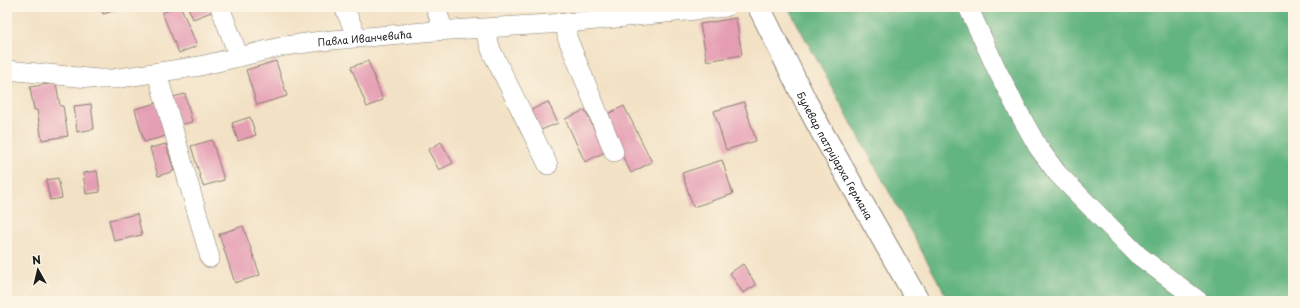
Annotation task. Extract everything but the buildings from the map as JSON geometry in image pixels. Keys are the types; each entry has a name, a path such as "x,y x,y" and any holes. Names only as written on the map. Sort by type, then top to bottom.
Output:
{"main road":[{"name":"Булевар патријарха Германа","path":"759,7 823,134 918,301"}],"street":[{"path":"220,7 239,57"},
{"path":"344,7 357,37"},
{"path":"435,7 444,30"},
{"name":"Павла Иванчевића","path":"7,70 98,80 113,79 200,66 285,46 357,37 566,23 726,7"},
{"path":"968,7 1018,111 1038,147 1057,173 1138,255 1199,301"},
{"path":"566,23 567,37 614,152"},
{"path":"484,29 492,52 548,164"},
{"path":"157,73 210,258"}],"green space":[{"path":"788,7 1293,7 1293,301 949,301"}]}
